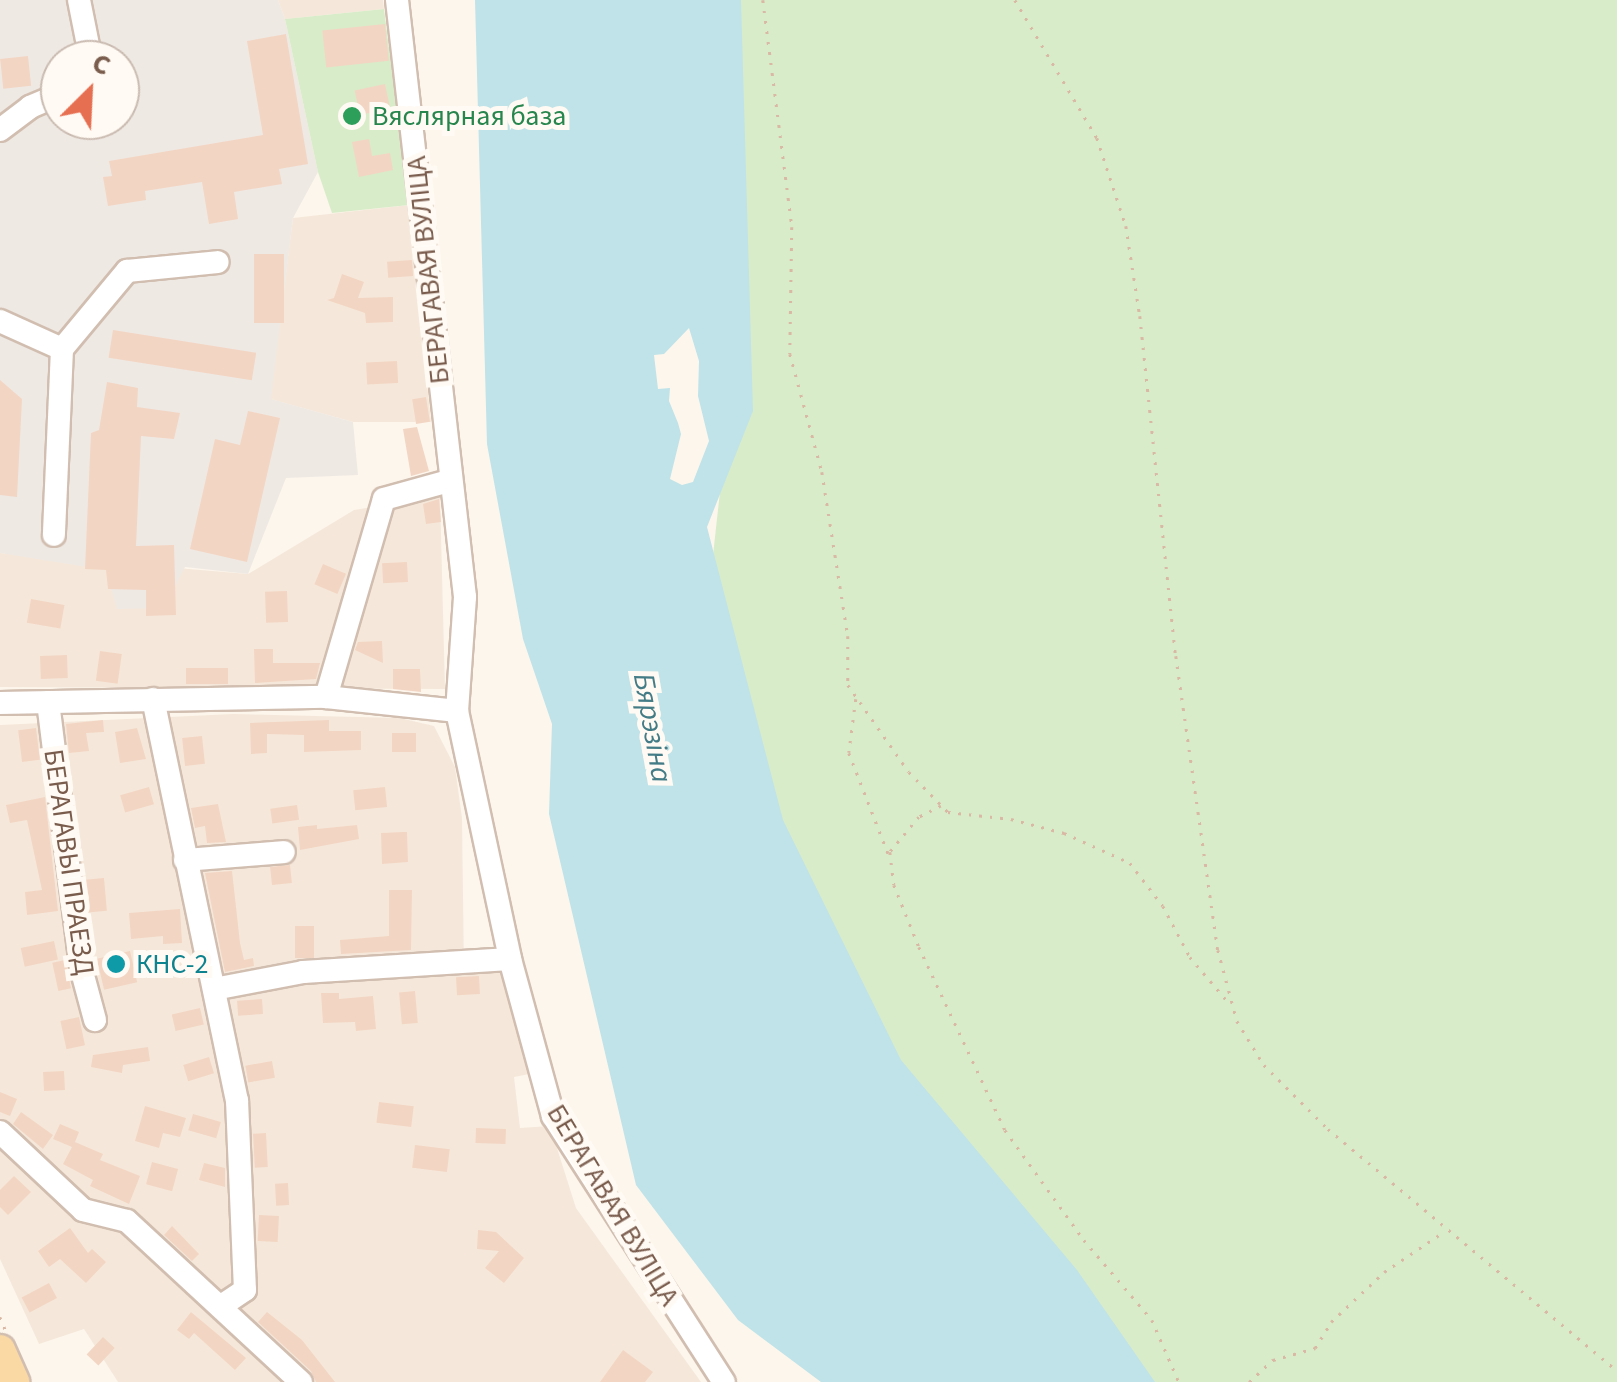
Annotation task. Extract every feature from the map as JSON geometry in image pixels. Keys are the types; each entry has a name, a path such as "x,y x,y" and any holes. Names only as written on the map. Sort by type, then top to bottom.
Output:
{"main road":[{"path":"0,1350 14,1382"}],"street":[{"path":"79,0 87,40"},
{"name":"БЕРАГАВАЯ ВУЛІЦА","path":"397,0 435,306 449,480 465,597 457,710 510,960 552,1116 713,1377"},
{"path":"0,130 40,103"},
{"path":"54,535 62,349 127,272 218,262"},
{"path":"0,321 62,349"},
{"path":"326,697 384,499 449,480"},
{"path":"0,702 326,697 457,710"},
{"path":"154,699 184,860 238,1100 244,1290 221,1306"},
{"name":"БЕРАГАВЫ ПРАЕЗД","path":"48,702 80,968 95,1020"},
{"path":"184,860 284,852"},
{"path":"214,990 303,972 510,960"},
{"path":"0,1132 83,1210 126,1221 301,1382"}],"path":[{"path":"763,0 792,227 790,354 822,472 848,636 848,685 856,698 909,772 948,812 1010,819 1064,833 1130,862 1163,906 1190,957 1232,1006 1258,1056 1287,1090 1446,1230 1617,1372"},
{"path":"1014,0 1097,138 1126,226 1176,656 1218,950 1232,1006"},
{"path":"856,698 849,753 892,864"},
{"path":"943,806 918,818 890,852 894,885 919,947 1005,1130 1084,1240 1152,1320 1179,1382"},
{"path":"1249,1382 1274,1360 1314,1348 1331,1322 1384,1272 1446,1230"}],"shaded area":[{"path":"0,0 278,0 318,172 293,218 271,399 353,422 358,475 286,478 248,574 185,567 164,608 117,609 106,570 0,553"},
{"path":"278,0 383,0 384,9 285,19"},
{"path":"409,205 431,422 353,422 270,399 293,218"},
{"path":"440,496 445,689 0,687 0,553 248,574 354,510"},
{"path":"233,714 400,718 434,726 455,767 462,818 464,971 503,967 534,1073 514,1077 520,1128 550,1126 576,1208 701,1382 118,1382 84,1329 39,1344 0,1259 0,725"}],"green space":[{"path":"722,0 1617,0 1617,1382 1133,1382 889,1061 770,818 713,555 735,356"},
{"name":"Вяслярная база","path":"384,9 409,205 332,213 318,172 285,19"}],"water":[{"name":"Бярэзіна","path":"475,0 741,0 753,411 707,527 783,820 901,1060 1077,1270 1155,1382 821,1382 738,1320 636,1185 549,814 552,724 523,639 487,444","holes":["689,328 699,361 698,396 709,441 693,482 682,485 670,479 681,434 669,401 670,388 658,389 654,355 664,354"]}],"building":[{"path":"385,24 389,61 326,67 322,31"},
{"path":"286,34 308,164 279,169 282,184 234,192 238,219 209,224 202,182 145,191 146,200 108,206 103,177 112,176 109,161 263,135 247,41"},
{"path":"28,56 31,86 3,89 0,59"},
{"path":"385,84 390,108 360,115 355,90"},
{"name":"Вяслярная база","path":"369,139 372,156 390,153 393,170 359,177 352,142"},
{"path":"254,254 284,254 284,323 254,323"},
{"path":"412,260 413,276 388,278 387,262"},
{"path":"342,274 364,282 358,298 393,297 393,322 366,323 365,313 327,300 334,298"},
{"path":"113,330 256,353 252,380 109,358"},
{"path":"397,361 398,383 367,385 366,363"},
{"path":"0,380 22,399 17,497 0,495"},
{"path":"107,382 138,388 137,407 180,413 174,439 141,436 136,546 174,545 176,615 146,616 146,590 108,589 106,570 85,569 91,433 99,430"},
{"path":"426,397 430,422 416,424 412,399"},
{"path":"248,411 280,418 247,562 190,549 215,439 240,445"},
{"path":"417,427 429,471 411,476 403,429"},
{"path":"439,499 441,522 426,524 423,504"},
{"path":"407,562 408,582 383,583 382,563"},
{"path":"323,564 346,574 337,594 314,584"},
{"path":"287,591 288,622 266,623 265,592"},
{"path":"31,599 64,605 60,629 27,623"},
{"path":"382,641 383,663 355,650 358,642"},
{"path":"254,649 273,649 273,663 320,663 316,679 255,683"},
{"path":"100,651 122,654 118,684 96,681"},
{"path":"67,655 68,678 41,679 40,656"},
{"path":"186,668 228,668 228,684 186,684"},
{"path":"393,669 420,669 421,692 393,689"},
{"path":"103,720 104,732 86,733 89,751 69,753 66,724"},
{"path":"329,720 329,731 361,731 361,750 304,752 304,735 267,734 267,753 251,754 250,723"},
{"path":"36,728 40,760 22,762 18,730"},
{"path":"137,728 146,759 120,763 115,732"},
{"path":"392,733 416,733 416,752 392,752"},
{"path":"202,736 205,764 185,766 182,738"},
{"path":"149,787 154,804 125,813 120,795"},
{"path":"385,787 387,807 355,810 353,790"},
{"path":"45,797 58,911 27,915 25,892 42,890 27,820 10,823 6,805"},
{"path":"218,804 226,842 207,843 205,826 195,828 191,808"},
{"path":"297,805 299,820 272,824 270,809"},
{"path":"317,825 317,829 357,825 359,839 300,850 298,827"},
{"path":"407,832 408,862 382,864 381,833"},
{"path":"290,865 292,883 272,885 270,867"},
{"path":"232,871 240,943 244,960 253,958 254,966 225,972 205,873"},
{"path":"104,878 107,911 88,913 85,880"},
{"path":"389,890 412,890 411,950 341,954 340,940 389,936"},
{"path":"180,909 182,943 163,944 163,936 131,939 129,913"},
{"path":"295,926 314,926 314,958 295,958"},
{"path":"54,941 58,960 25,967 21,948"},
{"name":"КНС-2","path":"130,951 137,982 104,990 97,959"},
{"path":"65,960 71,988 58,991 52,963"},
{"path":"479,976 480,994 457,995 456,977"},
{"path":"415,991 418,1023 402,1024 399,992"},
{"path":"321,993 339,993 339,999 373,996 376,1029 356,1031 355,1022 323,1023"},
{"path":"262,999 263,1014 238,1016 237,1001"},
{"path":"200,1008 204,1025 176,1031 172,1015"},
{"path":"79,1017 85,1045 66,1049 60,1021"},
{"path":"148,1047 150,1061 123,1065 122,1073 91,1067 93,1055"},
{"path":"209,1057 214,1073 188,1081 183,1065"},
{"path":"272,1061 275,1078 248,1082 245,1066"},
{"path":"64,1071 65,1090 44,1091 43,1072"},
{"path":"0,1092 17,1099 10,1116 0,1112"},
{"path":"379,1102 414,1106 411,1127 376,1123"},
{"path":"145,1106 186,1118 180,1137 163,1133 159,1148 135,1141"},
{"path":"21,1112 53,1135 43,1149 13,1124"},
{"path":"193,1114 221,1122 216,1138 188,1130"},
{"path":"60,1124 79,1132 75,1142 103,1154 100,1160 140,1176 129,1204 90,1186 93,1180 63,1164 72,1147 53,1139"},
{"path":"476,1128 506,1129 505,1144 475,1143"},
{"path":"266,1133 268,1167 255,1168 253,1134"},
{"path":"415,1145 450,1149 447,1172 412,1168"},
{"path":"152,1162 178,1169 172,1191 146,1184"},
{"path":"204,1163 225,1168 225,1187 199,1180"},
{"path":"14,1176 31,1192 8,1215 0,1207 0,1190"},
{"path":"288,1183 289,1205 276,1206 275,1184"},
{"path":"259,1215 279,1216 278,1242 258,1241"},
{"path":"172,1226 199,1254 192,1261 164,1235"},
{"path":"70,1228 88,1253 92,1249 106,1262 86,1283 60,1259 49,1267 38,1251"},
{"path":"478,1230 496,1232 524,1258 504,1283 485,1268 499,1251 477,1249"},
{"path":"49,1283 57,1298 30,1313 22,1298"},
{"path":"191,1312 246,1358 235,1370 194,1333 189,1339 177,1330"},
{"path":"267,1312 302,1340 335,1382 316,1382 311,1371 258,1322"},
{"path":"103,1337 115,1348 98,1365 87,1355"},
{"path":"623,1350 653,1372 645,1382 600,1382"}],"place":[{"name":"Вяслярная база","path":"352,116"},
{"name":"КНС-2","path":"116,964"}]}
